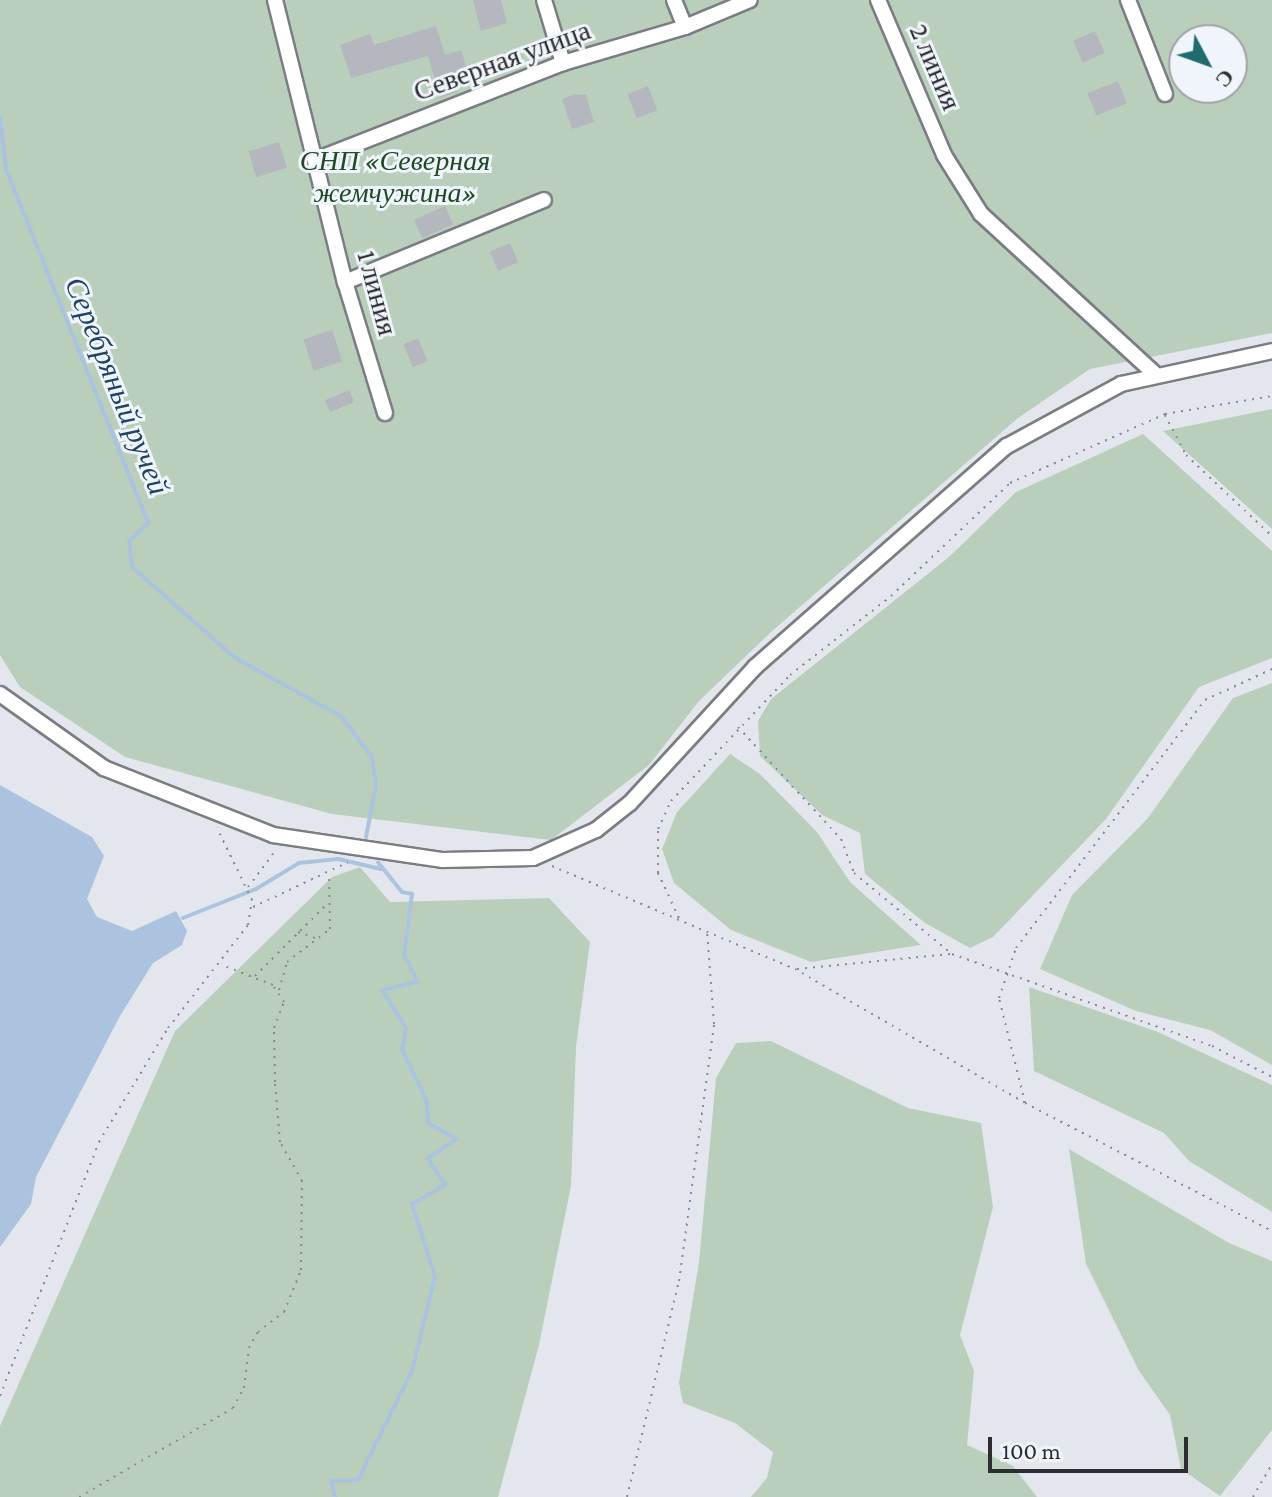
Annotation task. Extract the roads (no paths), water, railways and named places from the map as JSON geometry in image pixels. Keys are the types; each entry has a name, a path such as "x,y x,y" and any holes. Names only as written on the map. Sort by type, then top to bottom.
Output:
{"street":[{"name":"1 линия","path":"275,0 318,159 345,282 385,413"},
{"path":"544,0 563,63"},
{"path":"674,0 685,27"},
{"name":"Северная улица","path":"318,159 563,63 685,27 750,0"},
{"name":"2 линия","path":"878,0 944,155 981,214 1155,374"},
{"path":"1128,0 1165,94"},
{"path":"345,282 544,200"},
{"path":"0,694 104,768 279,836 366,851 477,862 533,858 596,830 630,803 755,667 1007,446 1121,384 1155,374 1272,351"}],"water":[{"path":"0,785 92,837 104,856 87,899 97,917 132,931 176,911 187,931 182,945 153,963 120,1016 36,1177 31,1204 0,1247"}],"waterway":[{"name":"Серебряный ручей","path":"0,117 6,169 148,523 129,541 132,567 234,657 341,716 372,757 376,785 366,837"},
{"path":"183,918 256,889 299,863 338,859 381,869"},
{"name":"Серебряный ручей","path":"335,1497 331,1481 358,1480 412,1371 435,1277 412,1204 445,1185 428,1158 456,1139 428,1123 427,1102 402,1049 406,1028 382,990 418,982 404,955 412,894 402,892 378,862"}],"park label":[{"name":"СНП «Северная жемчужина»","path":"395,177"}]}
